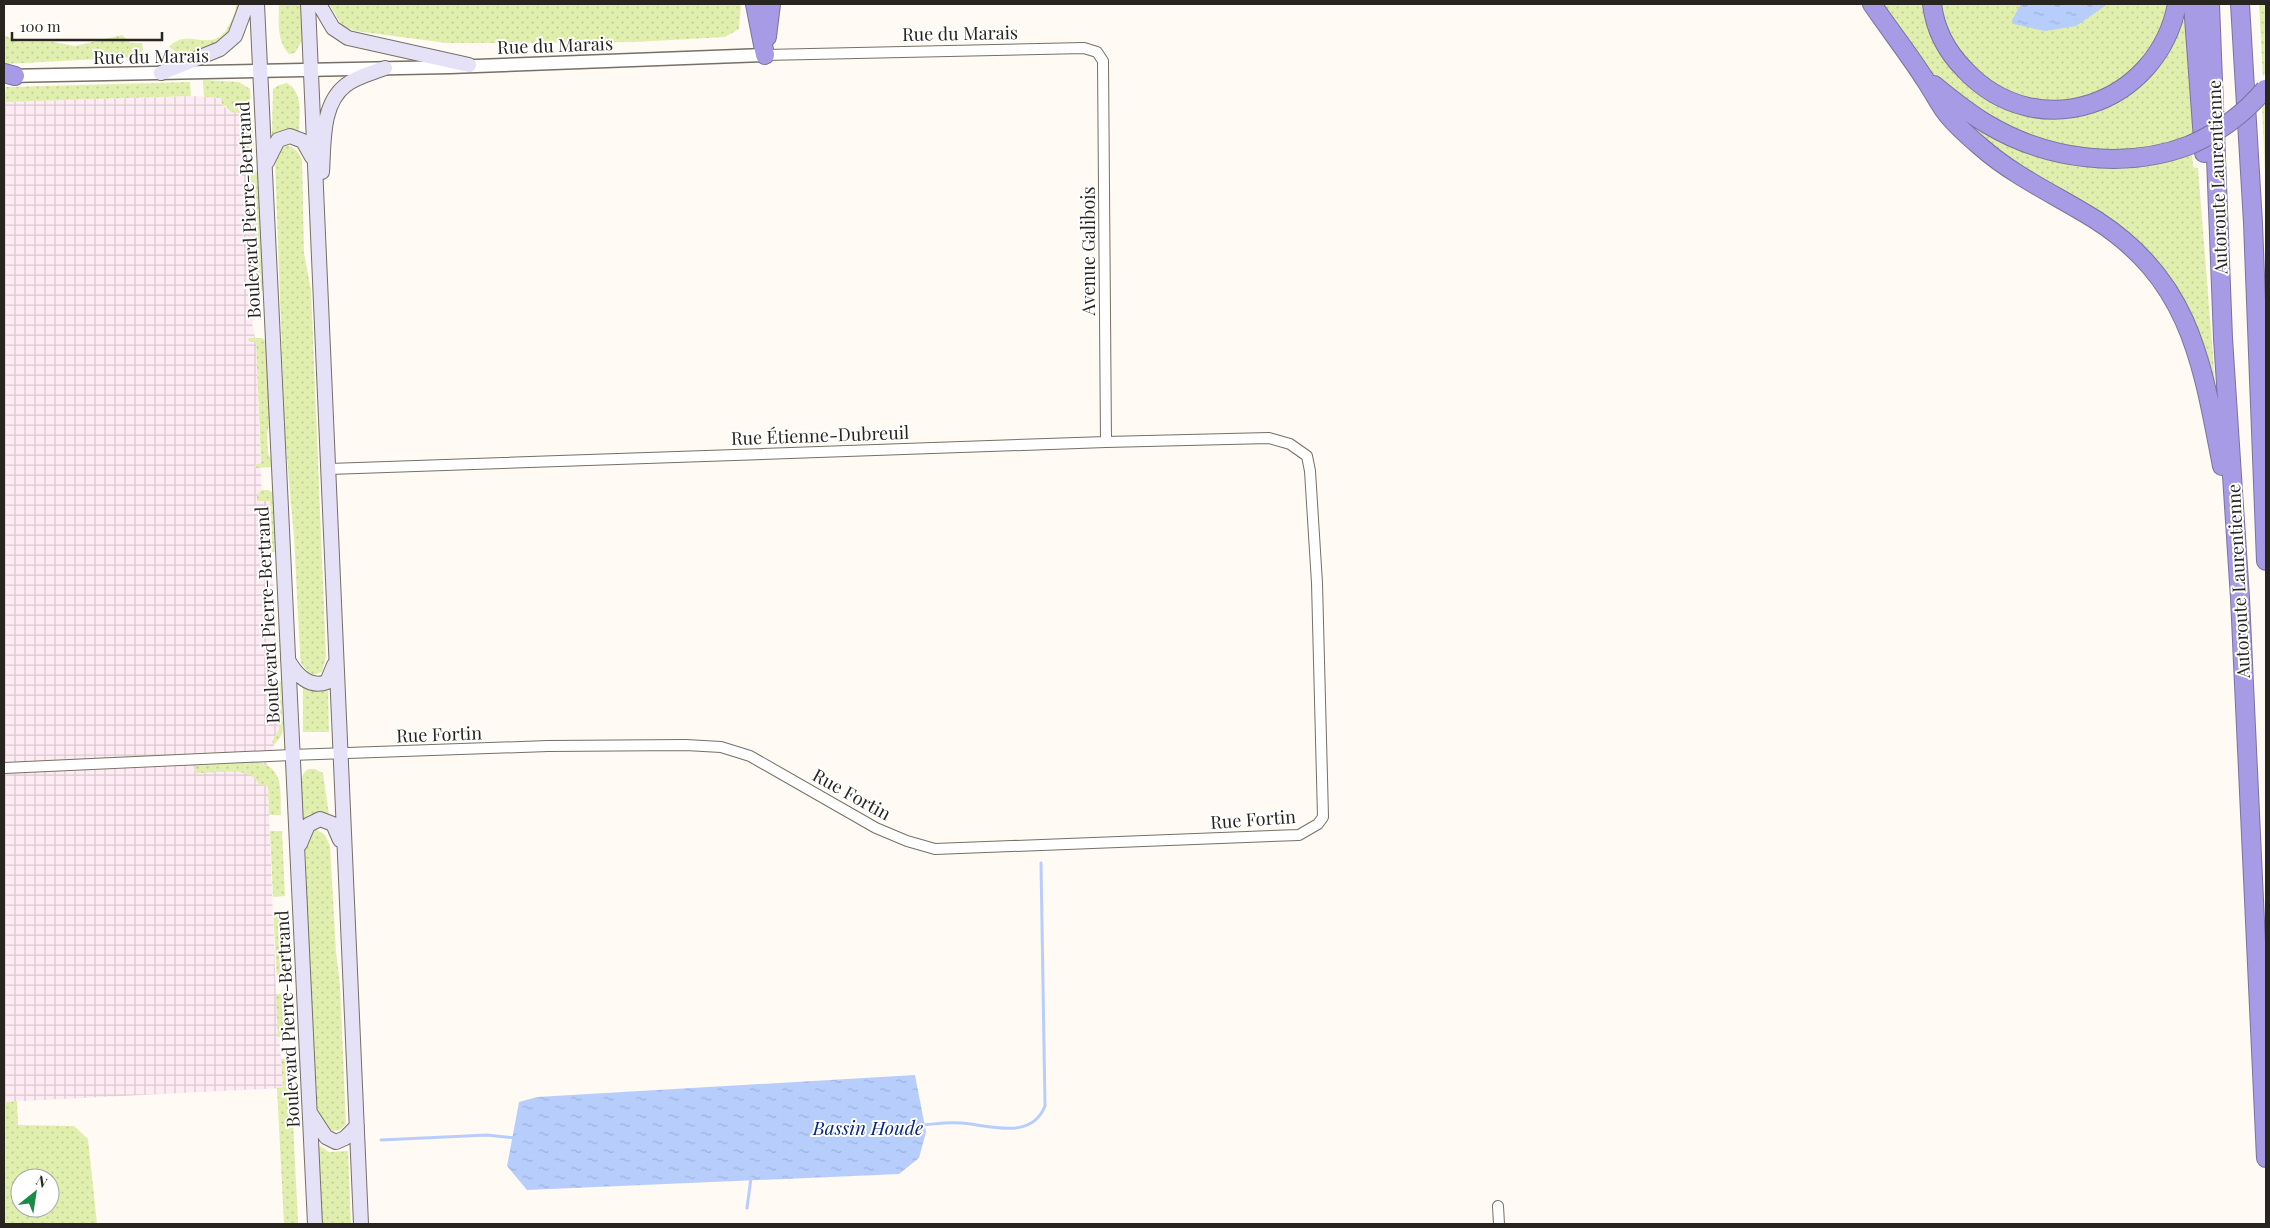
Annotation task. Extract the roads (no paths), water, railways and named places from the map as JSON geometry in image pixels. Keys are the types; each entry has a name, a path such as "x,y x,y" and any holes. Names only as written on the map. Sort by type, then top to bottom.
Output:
{"highway":[{"path":"755,4 764,55"},
{"path":"764,55 771,4"},
{"path":"1872,4 1897,42 1924,77 1945,111 1983,149 2010,170 2097,221 2121,238 2150,265 2166,286 2188,326 2205,378 2237,543"},
{"path":"1932,4 1942,38 1955,60 1972,78 1996,96 2022,106 2050,111 2081,107 2102,100 2121,90 2140,73 2157,53 2170,26 2177,4"},
{"path":"2193,4 2207,187 2223,338"},
{"name":"Autoroute Laurentienne","path":"2210,4 2223,338 2237,543 2266,1158"},
{"name":"Autoroute Laurentienne","path":"2240,4 2253,223 2266,561"},
{"path":"1924,77 1987,124 2013,138 2045,149 2086,158 2119,159 2172,152 2206,138 2232,122 2250,107 2266,87"}],"main road":[{"path":"161,73 220,49 235,36 247,4"},
{"name":"Boulevard Pierre-Bertrand","path":"257,4 291,755 298,851 315,1224"},
{"path":"308,4 360,1224"},
{"path":"319,4 333,28 348,38 469,65"},
{"path":"317,227 325,132 330,105 337,93 347,84 385,68"},
{"path":"265,167 276,142 290,136 303,141 314,160"},
{"path":"287,659 301,677 315,684 327,682 336,659"},
{"path":"298,851 308,824 320,819 333,824 343,848"},
{"path":"310,1111 319,1128 331,1140 339,1141 345,1138 357,1126"}],"street":[{"name":"Rue du Marais","path":"8,75 260,72 764,55 1084,48 1096,52 1103,61"},
{"name":"Avenue Galibois","path":"1103,61 1106,442"},
{"name":"Rue Étienne-Dubreuil","path":"329,469 1269,438 1290,444 1307,456"},
{"name":"Rue Fortin","path":"4,768 340,753 548,746 686,744 721,747 750,756 876,828 907,841 935,849 1299,835 1318,824 1323,817 1317,583 1310,471 1307,456"},
{"path":"1498,1206 1499,1224"}],"water":[{"path":"2021,4 2108,4 2076,26 2045,31 2013,24 2012,20"},
{"name":"Bassin Houde","path":"915,1075 926,1132 919,1158 899,1174 527,1190 507,1166 519,1102 537,1097"}],"waterway":[{"path":"922,1125 956,1123 997,1128 1020,1127 1030,1124 1039,1117 1045,1106 1041,863"},
{"path":"381,1140 487,1135 515,1138"},
{"path":"747,1208 751,1178"}]}
